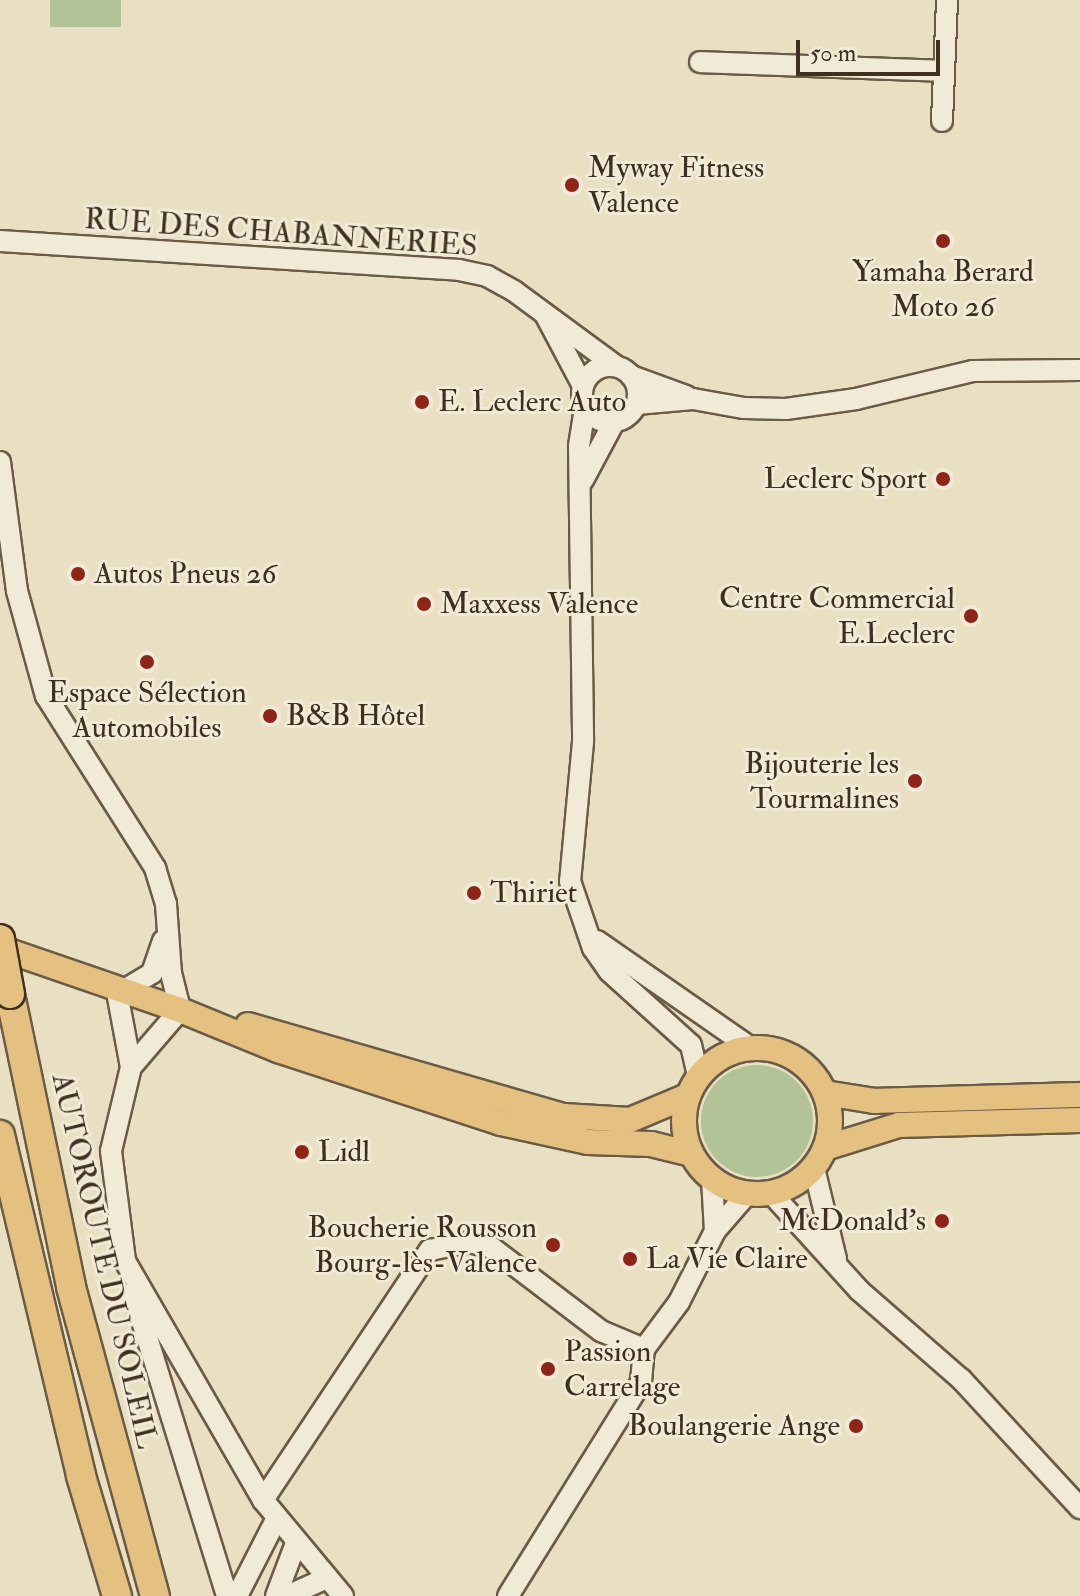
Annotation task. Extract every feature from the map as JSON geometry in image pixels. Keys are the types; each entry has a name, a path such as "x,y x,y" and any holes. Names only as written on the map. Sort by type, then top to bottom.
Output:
{"highway":[{"name":"AUTOROUTE DU SOLEIL","path":"0,939 71,1287 155,1596"},
{"path":"0,1135 77,1460 117,1596"}],"main road":[{"path":"0,948 180,1010 278,1050 501,1123 588,1142 665,1146 691,1154"},
{"path":"180,1010 286,1034 564,1116 630,1120 692,1086 721,1056 751,1048 776,1050 800,1061 825,1093 830,1111 819,1158"},
{"path":"692,1086 683,1126 691,1154 712,1179 759,1194 794,1184 819,1158 899,1125 1080,1120"},
{"path":"825,1093 875,1101 1080,1095"}],"street":[{"path":"942,121 947,0"},
{"path":"700,62 944,71"},
{"name":"RUE DES CHABANNERIES","path":"0,241 459,270 487,276 624,371 693,399"},
{"name":"RUE DES CHABANNERIES","path":"546,316 583,386"},
{"path":"637,404 624,371 596,370 583,386 585,408 579,446 583,480 583,742 570,867 585,931 609,971 691,1045 692,1086"},
{"path":"583,480 614,422 637,404 693,399 786,409 856,399 973,371 1080,370"},
{"path":"585,408 603,422 614,422"},
{"path":"0,462 20,604 46,696 155,868 166,904 166,933 180,1010 131,1067"},
{"path":"585,931 612,955 751,1048"},
{"path":"166,933 152,973 120,988 131,1067 111,1151 125,1261 227,1596"},
{"path":"819,1158 837,1262"},
{"path":"712,1179 715,1231"},
{"path":"508,1596 641,1382 644,1349 679,1302 715,1231 759,1194 837,1262 860,1291 961,1379 1080,1508"},
{"path":"263,1500 415,1265 430,1250 470,1242 492,1248 601,1331 644,1349"},
{"path":"125,1261 263,1500 343,1596"},
{"path":"237,1596 277,1518"},
{"path":"276,1596 296,1543"},
{"path":"287,1596 327,1578"}],"green space":[{"path":"50,0 121,0 121,27 50,27"},
{"path":"757,1065 778,1069 797,1081 809,1100 813,1121 809,1142 797,1161 778,1173 757,1177 736,1173 717,1161 705,1142 701,1121 705,1100 717,1081 736,1069"}],"place":[{"name":"Myway Fitness Valence","path":"572,185"},
{"name":"Yamaha Berard Moto 26","path":"943,241"},
{"name":"E. Leclerc Auto","path":"422,402"},
{"name":"Leclerc Sport","path":"943,479"},
{"name":"Autos Pneus 26","path":"78,574"},
{"name":"Maxxess Valence","path":"424,604"},
{"name":"Centre Commercial E.Leclerc","path":"971,616"},
{"name":"Espace Sélection Automobiles","path":"147,662"},
{"name":"B&B Hôtel","path":"270,716"},
{"name":"Bijouterie les Tourmalines","path":"915,781"},
{"name":"Thiriet","path":"474,893"},
{"name":"Lidl","path":"302,1152"},
{"name":"McDonald's","path":"942,1221"},
{"name":"Boucherie Rousson Bourg-lès-Valence","path":"553,1245"},
{"name":"La Vie Claire","path":"630,1259"},
{"name":"Passion Carrelage","path":"548,1369"},
{"name":"Boulangerie Ange","path":"856,1426"}]}
